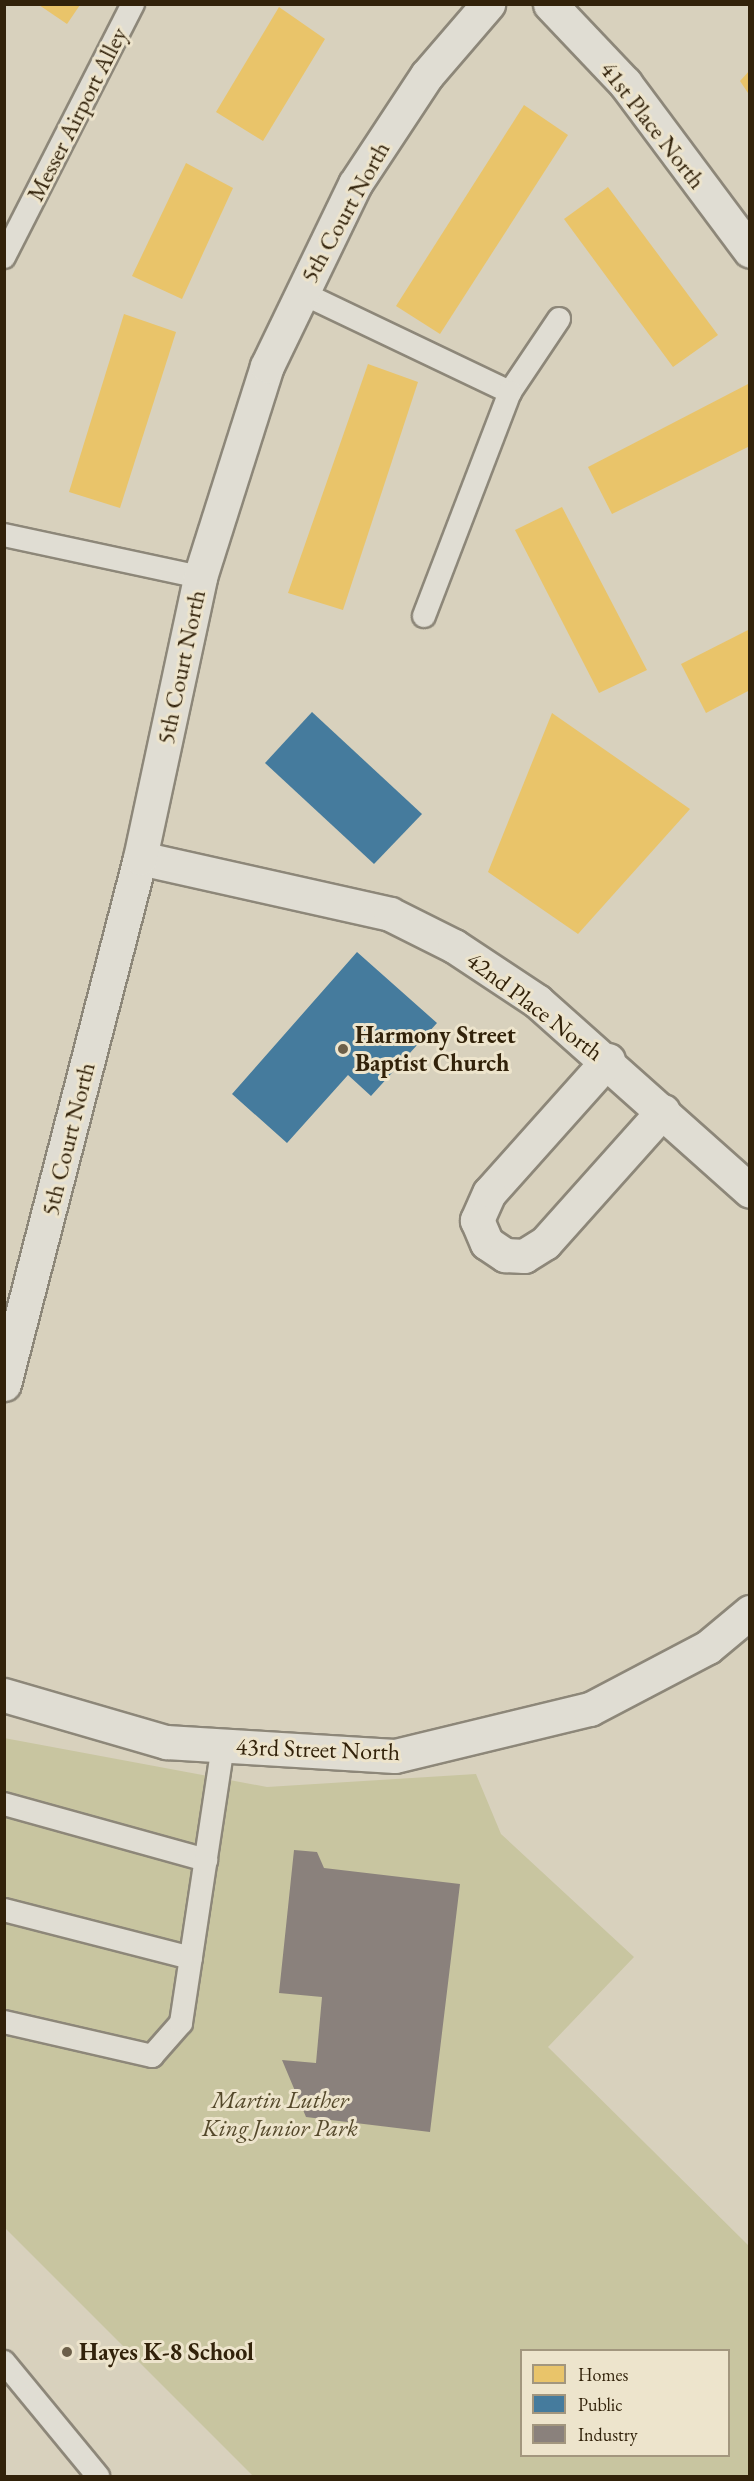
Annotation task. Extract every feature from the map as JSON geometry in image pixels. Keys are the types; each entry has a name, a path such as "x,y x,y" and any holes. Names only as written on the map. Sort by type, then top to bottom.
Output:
{"street":[{"name":"5th Court North","path":"4,1384 140,858 200,577 267,366 300,292 355,184 427,75 488,4"},
{"name":"41st Place North","path":"550,4 625,83 750,251"},
{"name":"42nd Place North","path":"140,858 390,914 499,974 608,1060 750,1191"},
{"path":"608,1060 489,1193 477,1220 487,1243 505,1255 524,1256 545,1243 663,1112"},
{"name":"43rd Street North","path":"4,1695 166,1742 395,1756 590,1708 708,1647 750,1612"}],"lane":[{"name":"Messer Airport Alley","path":"4,256 133,4"},
{"path":"300,292 510,392"},
{"path":"424,616 510,392 558,319"},
{"path":"4,535 200,577"},
{"path":"4,2022 152,2056 182,2023 223,1745"},
{"path":"4,1804 206,1860"},
{"path":"4,1910 191,1958"},
{"path":"4,2362 98,2476"}],"green space":[{"name":"Martin Luther King Junior Park","path":"4,1738 267,1787 476,1774 501,1834 634,1957 548,2047 749,2246 749,2476 253,2476 5,2228"}],"building: Homes":[{"path":"39,5 80,5 67,24"},
{"path":"279,7 325,39 263,141 216,112"},
{"path":"750,70 750,96 740,81"},
{"path":"524,105 568,135 440,334 396,306"},
{"path":"186,163 233,188 182,299 132,276"},
{"path":"608,187 718,335 673,367 564,219"},
{"path":"124,314 176,332 120,508 69,492"},
{"path":"368,364 418,382 343,610 288,593"},
{"path":"750,383 750,446 612,514 588,467"},
{"path":"562,507 647,670 599,693 515,530"},
{"path":"750,629 750,690 706,713 681,664"},
{"path":"552,713 690,809 578,934 488,872"}],"building: Public":[{"path":"312,712 422,814 374,864 265,763"},
{"name":"Harmony Street Baptist Church","path":"357,952 437,1023 371,1096 348,1075 287,1143 232,1094"}],"building: Industry":[{"path":"294,1850 317,1852 324,1868 460,1884 430,2132 306,2117 282,2060 316,2063 322,1997 279,1993"}],"place":[{"name":"Harmony Street Baptist Church","path":"343,1049"},
{"name":"Hayes K-8 School","path":"67,2352"}]}
